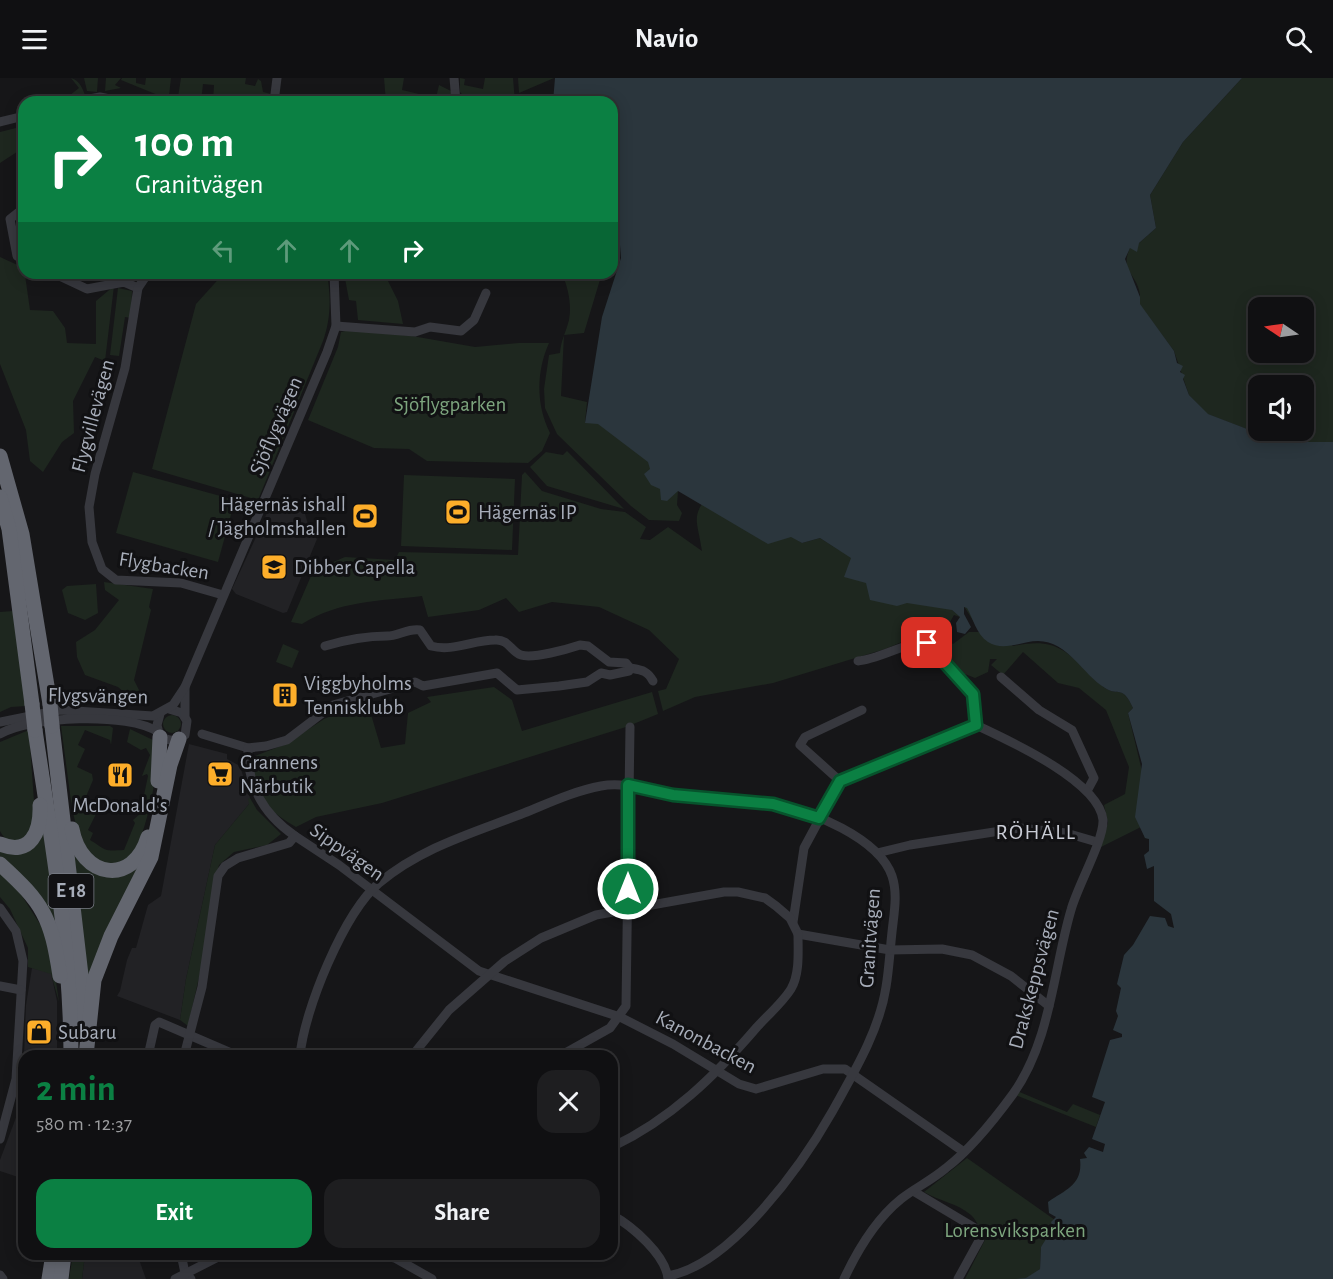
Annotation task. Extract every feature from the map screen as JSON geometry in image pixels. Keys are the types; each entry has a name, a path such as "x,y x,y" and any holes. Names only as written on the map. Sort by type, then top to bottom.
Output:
{"highway":[{"name":"E 18","path":"0,456 22,534 50,704 81,975 79,1050"},
{"name":"E 18","path":"0,498 9,528 64,932 71,1004 71,1050"},
{"path":"52,726 74,840 84,858 102,870 111,871 131,864 146,845 151,829 161,757 160,737"},
{"path":"0,844 9,848 20,848 28,843 38,826 35,730"},
{"path":"87,1050 94,980 111,936 151,857 170,765 182,737"},
{"path":"0,864 39,903 51,928 60,974 65,1050"},
{"path":"49,1279 52,1260"},
{"path":"61,1279 63,1260"}],"street":[{"path":"275,96 277,78"},
{"path":"454,78 456,96"},
{"path":"0,122 18,118"},
{"path":"18,213 10,219 18,256"},
{"path":"66,279 87,289 124,282 138,288"},
{"name":"Flygvillevägen","path":"102,569 92,542 89,507 95,474 105,447 128,352 138,288 144,279"},
{"name":"Sjöflygvägen","path":"164,711 185,687 336,326 335,279"},
{"path":"336,326 415,332 430,327 461,331 474,320 486,293"},
{"name":"Flygbacken","path":"102,569 116,580 181,583 223,595"},
{"path":"325,646 351,638 358,640 379,634 387,636 414,629 420,630 431,646 443,649 503,640 519,655 530,656 580,645 594,649 609,662 626,663 630,669"},
{"path":"793,922 800,891 802,856 819,818 840,781 976,725 973,694 922,640 885,656 858,662"},
{"path":"202,734 175,709 164,711 160,737 172,741 202,734 248,748 287,740 333,705 415,682 423,686 497,673 517,690 587,681 601,673 618,675 630,669 641,669 649,674 653,681"},
{"path":"1001,677 1039,710 1063,722 1075,734 1094,778 1087,791"},
{"name":"Sjöflygvägen","path":"185,687 186,718"},
{"name":"Flygsvängen","path":"0,722 60,710 143,716 164,711"},
{"path":"840,781 801,745 805,737 862,710"},
{"name":"Flygsvängen","path":"0,734 29,724 70,718 130,724 160,737"},
{"path":"182,737 186,718"},
{"name":"Drakskeppsvägen","path":"844,1279 864,1240 880,1219 912,1191 946,1169 964,1152 1001,1110 1019,1084 1038,1042 1049,1006 1071,908 1097,842 1103,820 1087,791 1059,768 976,725"},
{"path":"571,1050 610,1028 626,1006 630,727"},
{"path":"248,748 249,775 260,802 269,814 295,836"},
{"name":"Granitvägen","path":"301,1050 307,1018 328,964 372,890 408,861 463,835 586,790 603,785 628,785 673,795 773,804 819,818 854,836 877,853 888,867 894,884 895,908 886,989 879,1017 854,1072 821,1131 764,1209 702,1264 668,1278"},
{"path":"877,853 888,848 1020,828 1066,833 1097,842"},
{"name":"Sippvägen","path":"185,1050 205,972 218,876 231,861 288,843 295,836 372,890 430,936 487,975 620,1017"},
{"path":"416,1050 437,1022 487,975 541,938 596,915 724,892 738,892 765,898 793,922 798,934 797,964 791,988 718,1073 682,1104 641,1133 618,1144"},
{"path":"0,908 15,931 21,945 23,961 16,1079 0,1139"},
{"path":"798,934 890,950 942,949 972,955 1006,972 1049,1006"},
{"path":"0,986 21,990"},
{"name":"Kanonbacken","path":"620,1017 673,1044 718,1073 756,1089 823,1069 845,1069 854,1072"},
{"path":"150,1050 157,1022 225,1050"},
{"path":"854,1072 901,1110 946,1137 964,1152"},
{"path":"912,1191 975,1228 980,1239 958,1279"},
{"path":"618,1218 635,1228 668,1278"},
{"path":"183,1260 188,1276"},
{"path":"175,1279 188,1276 214,1260"},
{"path":"399,1260 432,1279"},
{"path":"0,1275 3,1279"}],"shaded area":[{"path":"555,78 1242,78 1183,142 1150,195 1156,228 1139,243 1137,252 1130,248 1125,259 1140,297 1140,304 1174,351 1177,363 1183,366 1180,372 1185,375 1183,379 1189,395 1208,414 1248,429 1248,441 1333,442 1333,1279 1016,1279 1026,1278 1040,1269 1041,1247 1053,1228 1051,1222 1056,1217 1049,1213 1048,1202 1076,1180 1079,1174 1080,1159 1087,1158 1084,1153 1089,1147 1103,1152 1105,1144 1092,1139 1105,1102 1092,1097 1110,1040 1122,1037 1122,1034 1113,1030 1118,1016 1116,1011 1121,988 1117,984 1124,955 1133,945 1150,916 1165,918 1168,926 1174,928 1171,914 1154,901 1154,866 1147,869 1144,855 1149,851 1149,839 1145,838 1135,817 1142,764 1128,713 1133,708 1123,693 1105,688 1067,652 1049,642 1032,641 1000,646 988,642 978,630 967,608 964,607 964,614 971,627 965,634 957,632 956,623 960,617 952,610 907,603 897,606 870,600 866,583 844,577 851,558 820,538 802,543 791,537 768,544 678,491 667,501 661,500 660,489 651,485 644,474 650,469 648,462 598,424 585,423 602,317 614,279 618,279 621,258 618,230 618,96 554,96"},
{"name":"Dibber Capella","path":"273,500 305,514 310,531 317,539 287,612 283,613 236,594 232,589"},
{"path":"189,744 227,754 227,759 240,766 250,798 249,804 215,845 186,979 180,1020 117,996 127,960 132,948 136,948 148,905 161,896"},
{"path":"32,968 51,973 57,1001 57,1050 24,1050 26,1005"},
{"path":"18,1112 18,1177 0,1171 0,1160"},
{"path":"84,1260 139,1260 146,1279 82,1279"}],"green space":[{"path":"71,78 78,82 85,95 69,96 79,88"},
{"path":"84,78 98,78 97,92 87,91"},
{"path":"106,78 121,78 115,85 121,88 105,91"},
{"path":"122,78 136,78 136,83 145,85 146,78 171,78 169,96 160,96 121,80"},
{"path":"181,78 246,78 245,84 255,86 258,79 261,81 263,92 271,94 271,96 213,96 214,85 203,84 202,96 178,96"},
{"path":"384,78 404,78 402,90 428,96 386,96"},
{"path":"460,78 465,79 464,85 483,89 485,78 513,78 514,96 464,96 460,92"},
{"path":"518,78 554,78 519,93"},
{"path":"1242,78 1333,78 1333,442 1278,441 1314,441 1314,375 1248,375 1248,430 1207,414 1189,395 1174,351 1140,305 1139,288 1127,263 1130,248 1156,228 1150,195 1183,142"},
{"path":"439,85 453,92 453,96 436,96"},
{"path":"18,128 18,151 0,163 0,132"},
{"path":"0,257 18,265 18,279 26,279 30,310 53,311 65,328 67,343 96,344 96,301 114,286 105,361 95,357 73,401 74,433 62,442 43,472 30,461 26,430 0,364"},
{"path":"219,279 328,279 330,308 326,333 258,500 152,469 196,304"},
{"path":"345,279 387,279 398,301 403,324 358,320 356,301 349,300"},
{"path":"564,279 600,279 584,333 564,335 569,320 568,290"},
{"path":"118,288 132,291 131,318 125,317 119,356 110,355"},
{"name":"Sjöflygparken","path":"349,330 412,336 475,347 549,343 542,365 539,388 542,411 550,433 542,451 528,463 427,461 409,449 374,448 308,420 338,347 341,332"},
{"path":"564,335 561,396 587,402 585,422 614,421 678,491 677,505 682,513 679,521 649,520 631,506 557,434 545,408 544,389 549,355 560,353"},
{"path":"567,451 624,509 547,486 530,467 546,452 563,455"},
{"path":"133,472 235,500 218,562 116,533"},
{"path":"525,472 542,491 601,509 625,512 646,527 640,539 650,540 668,527 702,551 697,524 698,512 715,488 802,543 820,538 839,550 904,567 960,617 954,615 942,636 953,644 969,632 980,632 962,603 1013,646 1037,643 1062,650 1105,688 1123,693 1133,708 1128,713 1154,821 1149,851 1149,839 1145,838 1141,827 1099,848 1108,823 1104,805 1125,794 1129,767 1106,710 1079,688 1058,683 1023,652 1003,675 991,665 997,659 990,659 988,672 975,678 965,674 928,638 916,636 885,649 773,683 695,697 663,711 658,691 666,689 679,659 649,630 599,607 552,602 519,612 506,598 479,610 428,617 422,596 360,603 316,616 302,624 291,622 318,560 324,566 345,557 395,560 399,552 518,555 522,475"},
{"name":"Hägernäs IP","path":"404,475 515,479 512,550 401,546"},
{"path":"104,582 153,589 149,607 151,610 134,680 142,696 132,699 118,687 85,675 77,657 76,642 95,630 119,600 105,590"},
{"path":"96,584 98,613 85,620 68,613 62,590 67,586"},
{"path":"13,611 26,706 11,707 0,712 0,612"},
{"path":"283,644 299,651 292,668 276,662"},
{"path":"494,687 512,700 522,731 652,692 658,714 626,727 382,803 316,817 296,827 276,814 257,790 255,756 286,744 324,719 367,701 381,748 405,744 408,713 431,702 427,697"},
{"path":"172,715 178,718 181,724 178,730 172,733 166,730 163,724 166,718"},
{"path":"61,726 110,726 113,728 111,745 110,740 85,730 78,745 85,749 77,767 92,774 93,780 85,799 100,806 88,830 93,833 90,840 108,850 124,850 135,823 133,820 140,814 148,776 147,774 142,776 150,755 146,748 141,750 127,742 130,729 153,740 156,768 151,803 138,843 133,853 123,862 112,864 95,862 78,833 72,809"},
{"path":"29,730 35,816 33,828 23,840 12,841 4,837 0,831 0,742"},
{"path":"250,798 257,810 281,834 267,845 234,852 219,865 213,887 204,955 188,1026 180,1020 186,979 215,845 249,804 248,799"},
{"path":"45,826 60,946 8,863 0,856 0,850"},
{"path":"152,839 88,984 72,847 86,866 108,877"},
{"path":"0,868 15,885 50,940 59,1002 51,974 28,967 28,948 10,909 0,897"},
{"path":"1015,1090 1067,1112 1073,1104 1100,1115 1096,1127 1013,1094"},
{"name":"Lorensviksparken","path":"967,1158 1055,1220 1048,1240 1041,1247 1040,1269 1026,1279 965,1279 985,1240 979,1226 966,1211 924,1192"},
{"path":"72,1260 84,1260 82,1279 69,1279"}],"place":[{"name":"Hägernäs IP","path":"458,512"},
{"name":"Hägernäs ishall / Jägholmshallen","path":"365,516"},
{"name":"Dibber Capella","path":"274,567"},
{"name":"Viggbyholms Tennisklubb","path":"285,695"},
{"name":"Grannens Närbutik","path":"220,774"},
{"name":"McDonald's","path":"120,775"},
{"name":"Subaru","path":"39,1032"}],"district":[{"name":"RÖHÄLL","path":"1036,832"}],"route":[{"path":"628,889 628,785 673,795 773,804 819,818 840,781 976,725 977,715 973,694 927,643"}]}
